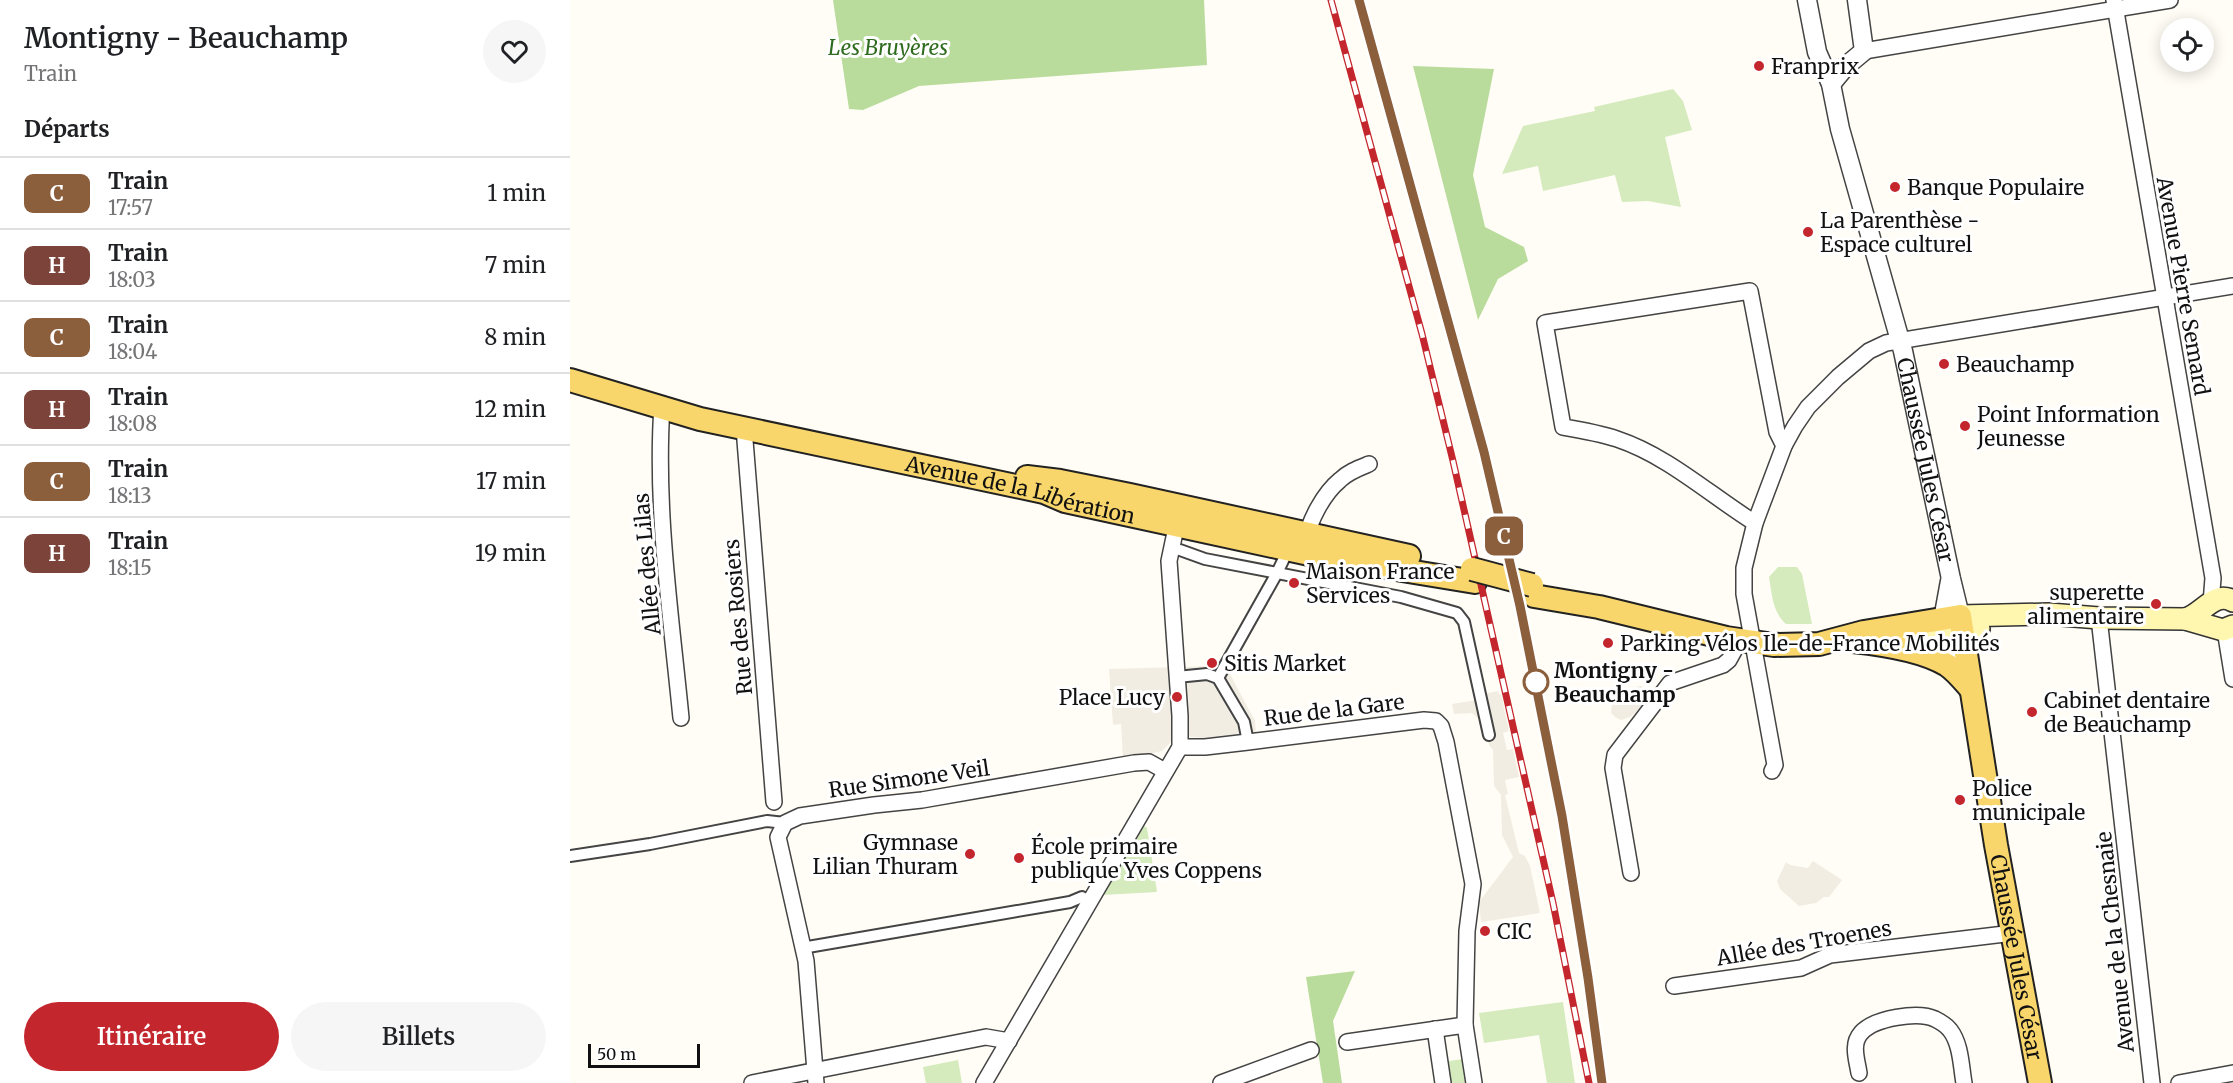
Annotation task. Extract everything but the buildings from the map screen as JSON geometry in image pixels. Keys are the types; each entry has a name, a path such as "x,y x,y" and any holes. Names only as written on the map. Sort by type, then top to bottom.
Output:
{"main road":[{"name":"Avenue de la Libération","path":"570,364 717,414 1003,476 1060,481 1178,516 1299,545 1474,575 1746,641 1774,645 1819,645 1841,640"},
{"name":"Avenue de la Libération","path":"570,380 700,418 1044,492 1065,501 1178,516"},
{"path":"2185,619 2223,600"},
{"path":"2223,600 2208,618 2228,627"},
{"path":"1841,640 1864,632 2049,614 2099,618 2185,619 2228,627"},
{"path":"1871,643 1953,624 1988,628 2099,618"},
{"name":"Chaussée Jules César","path":"1953,624 1960,664 1970,688 2040,1083"},
{"path":"1841,640 1901,649 1944,663 1960,664 1988,628"}],"street":[{"path":"1807,0 1817,52 1831,84 1846,66 1864,51 2115,5 2170,0"},
{"path":"1857,0 1864,51"},
{"name":"Avenue Pierre Semard","path":"2115,5 2213,578 2223,600"},
{"name":"Chaussée Jules César","path":"1831,84 1840,129 1900,340 1916,406 1951,579 1953,624"},
{"path":"1772,771 1775,765 1746,641 1744,567 1755,523 1784,446 1808,407 1838,377 1869,351 1886,343 2233,286"},
{"path":"1755,523 1682,474 1638,448 1609,437 1563,427 1545,323 1750,291 1777,432 1784,446"},
{"name":"Allée des Lilas","path":"662,406 659,447 667,568 681,718"},
{"name":"Rue des Rosiers","path":"744,428 774,802"},
{"path":"1218,678 1277,573 1299,545 1327,495 1340,480 1369,464"},
{"path":"984,1083 1180,747 1178,677 1169,561 1178,516"},
{"path":"1180,550 1205,559 1401,597 1458,613 1461,616 1490,735"},
{"name":"Avenue de la Chesnaie","path":"2099,618 2152,1083"},
{"path":"2228,627 2226,636 2233,679"},
{"path":"1631,873 1613,768 1615,755 1670,682 1723,665 1746,641"},
{"path":"1178,677 1207,674 1218,678 1244,722 1248,742"},
{"name":"Rue de la Gare","path":"1180,747 1205,747 1424,720 1436,721 1444,732 1473,884 1467,931 1465,1024"},
{"name":"Rue Simone Veil","path":"785,823 810,815 922,800 1134,763 1149,762 1165,771"},
{"path":"570,856 650,844 766,821 785,823 778,837 806,961 816,1076"},
{"path":"802,948 1070,902 1082,897 1089,901"},
{"name":"Allée des Troenes","path":"1674,986 1800,968 1830,955 2013,933"},
{"path":"1859,1073 1855,1047 1861,1033 1884,1019 1921,1016 1936,1019 1950,1030 1958,1047 1964,1083"},
{"path":"1347,1042 1465,1024 1474,1083"},
{"path":"1435,1029 1443,1083"},
{"path":"752,1083 816,1076 986,1037 1009,1041"},
{"path":"1221,1083 1239,1080 1311,1050"},
{"path":"2179,1083 2233,1073"}],"green space":[{"name":"Les Bruyères","path":"833,0 1204,0 1207,65 919,86 863,110 849,109"},
{"path":"1413,66 1494,69 1473,175 1485,227 1524,247 1528,261 1498,279 1478,320"},
{"path":"1673,89 1683,101 1692,130 1665,137 1681,207 1648,201 1622,202 1615,175 1543,191 1538,166 1502,174 1523,126 1595,111 1594,107"},
{"path":"1778,567 1797,567 1802,574 1812,624 1786,624 1778,614 1773,602 1769,577"},
{"path":"1143,825 1147,828 1157,892 1102,895"},
{"path":"1355,971 1333,1021 1342,1083 1323,1083 1306,977"},
{"path":"1563,1002 1575,1083 1547,1083 1539,1035 1484,1043 1479,1013"},
{"path":"1463,1059 1467,1083 1445,1083 1442,1062"},
{"path":"958,1060 962,1083 926,1083 923,1067"}],"shaded area":[{"name":"Place Lucy","path":"1216,666 1230,674 1255,721 1256,735 1204,738 1173,735 1170,743 1162,751 1123,760 1121,724 1113,725 1109,669"},
{"path":"1641,686 1648,692 1644,705 1630,717 1621,720 1615,717 1611,713 1612,703 1616,698 1634,687"},
{"path":"1498,691 1501,694 1509,731 1503,733 1507,750 1513,749 1519,777 1505,780 1508,794 1505,795 1519,853 1525,856 1530,866 1540,913 1481,922 1479,902 1513,857 1502,835 1501,795 1494,786 1493,750 1489,745 1486,731 1481,721 1472,713 1454,714 1452,704 1477,700 1479,695"},
{"path":"1813,861 1842,880 1829,897 1824,897 1816,903 1799,906 1780,889 1777,881 1786,862 1790,865 1808,868"}],"railway":[{"path":"1331,0 1422,334 1453,461 1553,903 1589,1083"},
{"path":"1359,0 1484,452 1520,606 1559,795 1602,1083"}],"train":[{"name":"C","path":"1359,0 1484,452 1520,606 1562,816 1602,1083"}],"place":[{"name":"Franprix","path":"1759,66"},
{"name":"Banque Populaire","path":"1895,187"},
{"name":"La Parenthèse - Espace culturel","path":"1808,232"},
{"name":"Beauchamp","path":"1944,364"},
{"name":"Point Information Jeunesse","path":"1965,426"},
{"name":"Maison France Services","path":"1294,583"},
{"name":"superette alimentaire","path":"2156,604"},
{"name":"Parking Vélos Ile-de-France Mobilités","path":"1608,643"},
{"name":"Sitis Market","path":"1212,663"},
{"name":"Montigny - Beauchamp","path":"1536,682"},
{"name":"Place Lucy","path":"1177,697"},
{"name":"Cabinet dentaire de Beauchamp","path":"2032,712"},
{"name":"Police municipale","path":"1960,800"},
{"name":"Gymnase Lilian Thuram","path":"970,854"},
{"name":"École primaire publique Yves Coppens","path":"1019,858"},
{"name":"CIC","path":"1485,931"}]}
